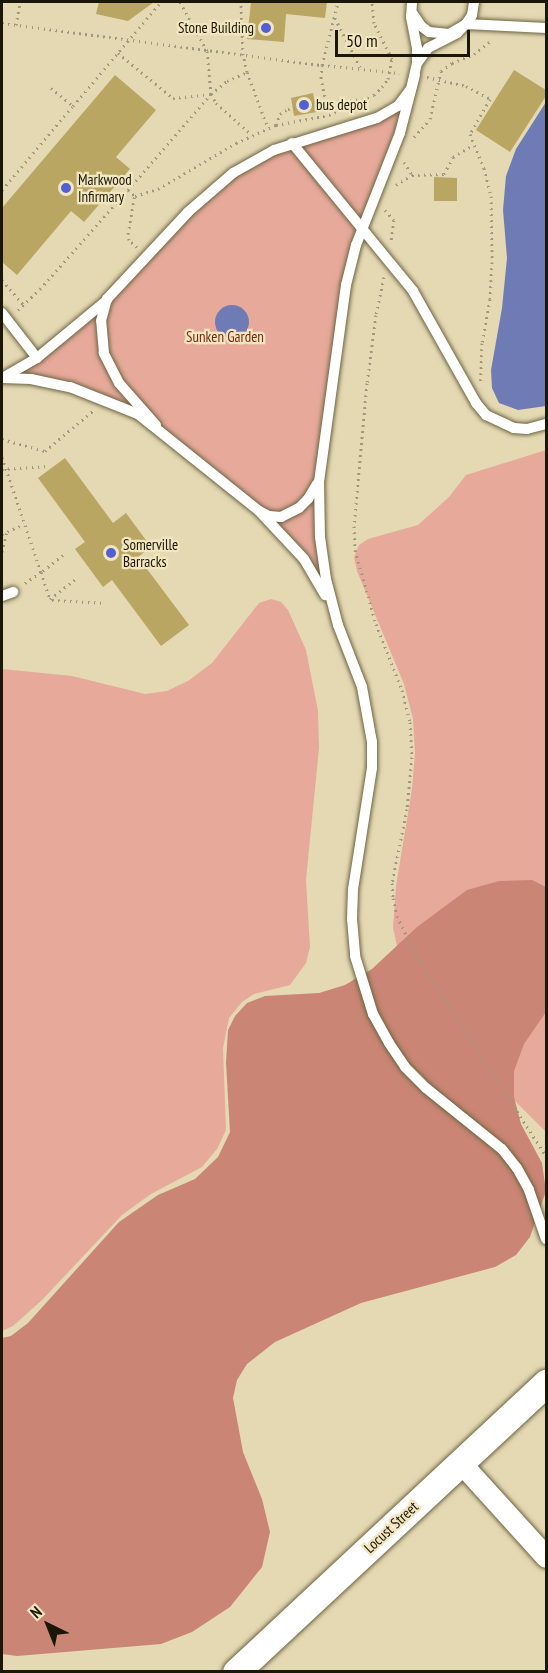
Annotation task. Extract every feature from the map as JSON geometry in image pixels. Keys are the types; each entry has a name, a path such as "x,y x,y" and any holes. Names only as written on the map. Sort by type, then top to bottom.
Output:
{"street":[{"name":"Locust Street","path":"236,1671 546,1383"},
{"path":"460,1462 546,1557"}],"lane":[{"path":"338,625 326,579 320,537 319,481 346,285 362,229 400,133 416,69 417,48 411,17 412,2 415,18 429,32 449,34 466,24 546,28"},
{"path":"3,378 37,358 107,299 224,179 252,161 292,143 386,114 403,101 416,69 428,48 457,33 466,24 472,15 474,2"},
{"path":"292,143 388,260 428,313 476,403 486,416 496,423 514,428 527,429 546,424"},
{"path":"107,299 101,321 105,353 119,383 156,425 259,511 304,559 322,586 362,687 372,742 372,768 353,890 352,919 355,956 362,986 373,1014 405,1067 426,1089 501,1149 517,1168 529,1190 546,1239"},
{"path":"4,316 37,358"},
{"path":"3,378 70,387 107,399 156,425"},
{"path":"259,511 275,517 287,515 308,499 319,481"}],"path":[{"path":"16,25 20,2"},
{"path":"2,190 161,2"},
{"path":"180,2 207,51 211,94 223,111 240,122 252,135"},
{"path":"242,2 243,56 268,129"},
{"path":"326,102 322,87 322,65 338,2"},
{"path":"135,196 158,189 252,135 276,125 312,120 365,99 382,87 390,72 392,60 374,23 372,2"},
{"path":"335,18 361,68"},
{"path":"2,23 322,65 390,72 416,69 470,88 490,99 470,134 484,168 491,196 492,262 480,370 486,416"},
{"path":"410,141 430,119 439,79 445,67 474,54 497,37"},
{"path":"118,53 173,98 211,94"},
{"path":"4,316 24,305 211,94 227,81 247,72"},
{"path":"51,87 73,106"},
{"path":"276,125 280,114 288,109 326,102 365,99"},
{"path":"391,189 412,176 444,174 453,157 473,145"},
{"path":"404,155 405,163 412,176"},
{"path":"128,190 135,196"},
{"path":"135,196 128,237 147,256"},
{"path":"380,208 391,215 395,226 376,315 354,526 355,550 376,624 402,690 410,722 412,757 406,809 392,883 393,898 397,916 416,955 546,1156"},
{"path":"2,280 24,305"},
{"path":"2,440 45,451 107,399"},
{"path":"2,457 3,468 50,599"},
{"path":"3,468 47,466"},
{"path":"2,534 24,524"},
{"path":"2,552 7,532"},
{"path":"7,594 63,555"},
{"path":"50,599 76,579"},
{"path":"50,599 104,603"}],"green space":[{"name":"Sunken Garden","path":"411,89 356,245 322,447 322,586 289,541 156,425 112,401 4,377 75,328 188,212 252,161 377,118"},
{"path":"546,450 546,1132 496,1082 402,968 393,928 396,886 412,789 415,753 413,719 404,684 357,571 354,557 359,545 368,539 418,525 449,497 466,475"},
{"path":"271,599 281,602 288,610 306,650 318,711 319,748 306,880 310,947 306,963 290,985 254,994 242,1002 229,1018 223,1048 226,1130 217,1149 202,1167 151,1194 122,1215 42,1300 13,1326 2,1331 2,669 72,676 145,694 167,691 188,681 212,663 259,603"}],"shaded area":[{"path":"532,880 546,887 546,1012 524,1044 514,1071 514,1097 521,1124 542,1163 546,1191 530,1237 516,1255 495,1267 361,1303 275,1342 247,1364 237,1380 233,1398 243,1452 262,1499 270,1532 262,1567 230,1607 192,1632 161,1644 17,1656 2,1654 2,1338 11,1336 28,1323 119,1222 158,1195 195,1179 218,1157 230,1132 226,1063 228,1030 235,1016 247,1003 265,996 319,993 345,985 372,969 417,927 467,890 499,881"}],"water":[{"path":"546,102 546,406 518,410 499,403 492,388 491,370 502,308 507,258 503,210 506,176 516,149"},
{"path":"232,305 244,310 249,322 244,334 232,339 220,334 215,322 220,310"}],"building":[{"path":"99,2 154,2 128,21 96,14"},
{"name":"Stone Building","path":"251,2 327,2 325,18 286,14 284,42 247,39"},
{"path":"514,70 546,90 546,96 510,152 476,130"},
{"name":"Markwood Infirmary","path":"115,75 156,110 116,157 130,169 84,222 71,211 17,275 2,262 2,208"},
{"name":"bus depot","path":"313,93 317,112 294,116 291,98"},
{"path":"434,177 457,178 457,201 434,201"},
{"name":"Somerville Barracks","path":"65,458 113,523 126,513 151,547 138,557 189,625 161,646 112,580 103,587 75,549 85,542 38,478"}],"place":[{"name":"Stone Building","path":"266,28"},
{"name":"bus depot","path":"304,105"},
{"name":"Markwood Infirmary","path":"66,188"},
{"name":"Somerville Barracks","path":"111,553"}]}
